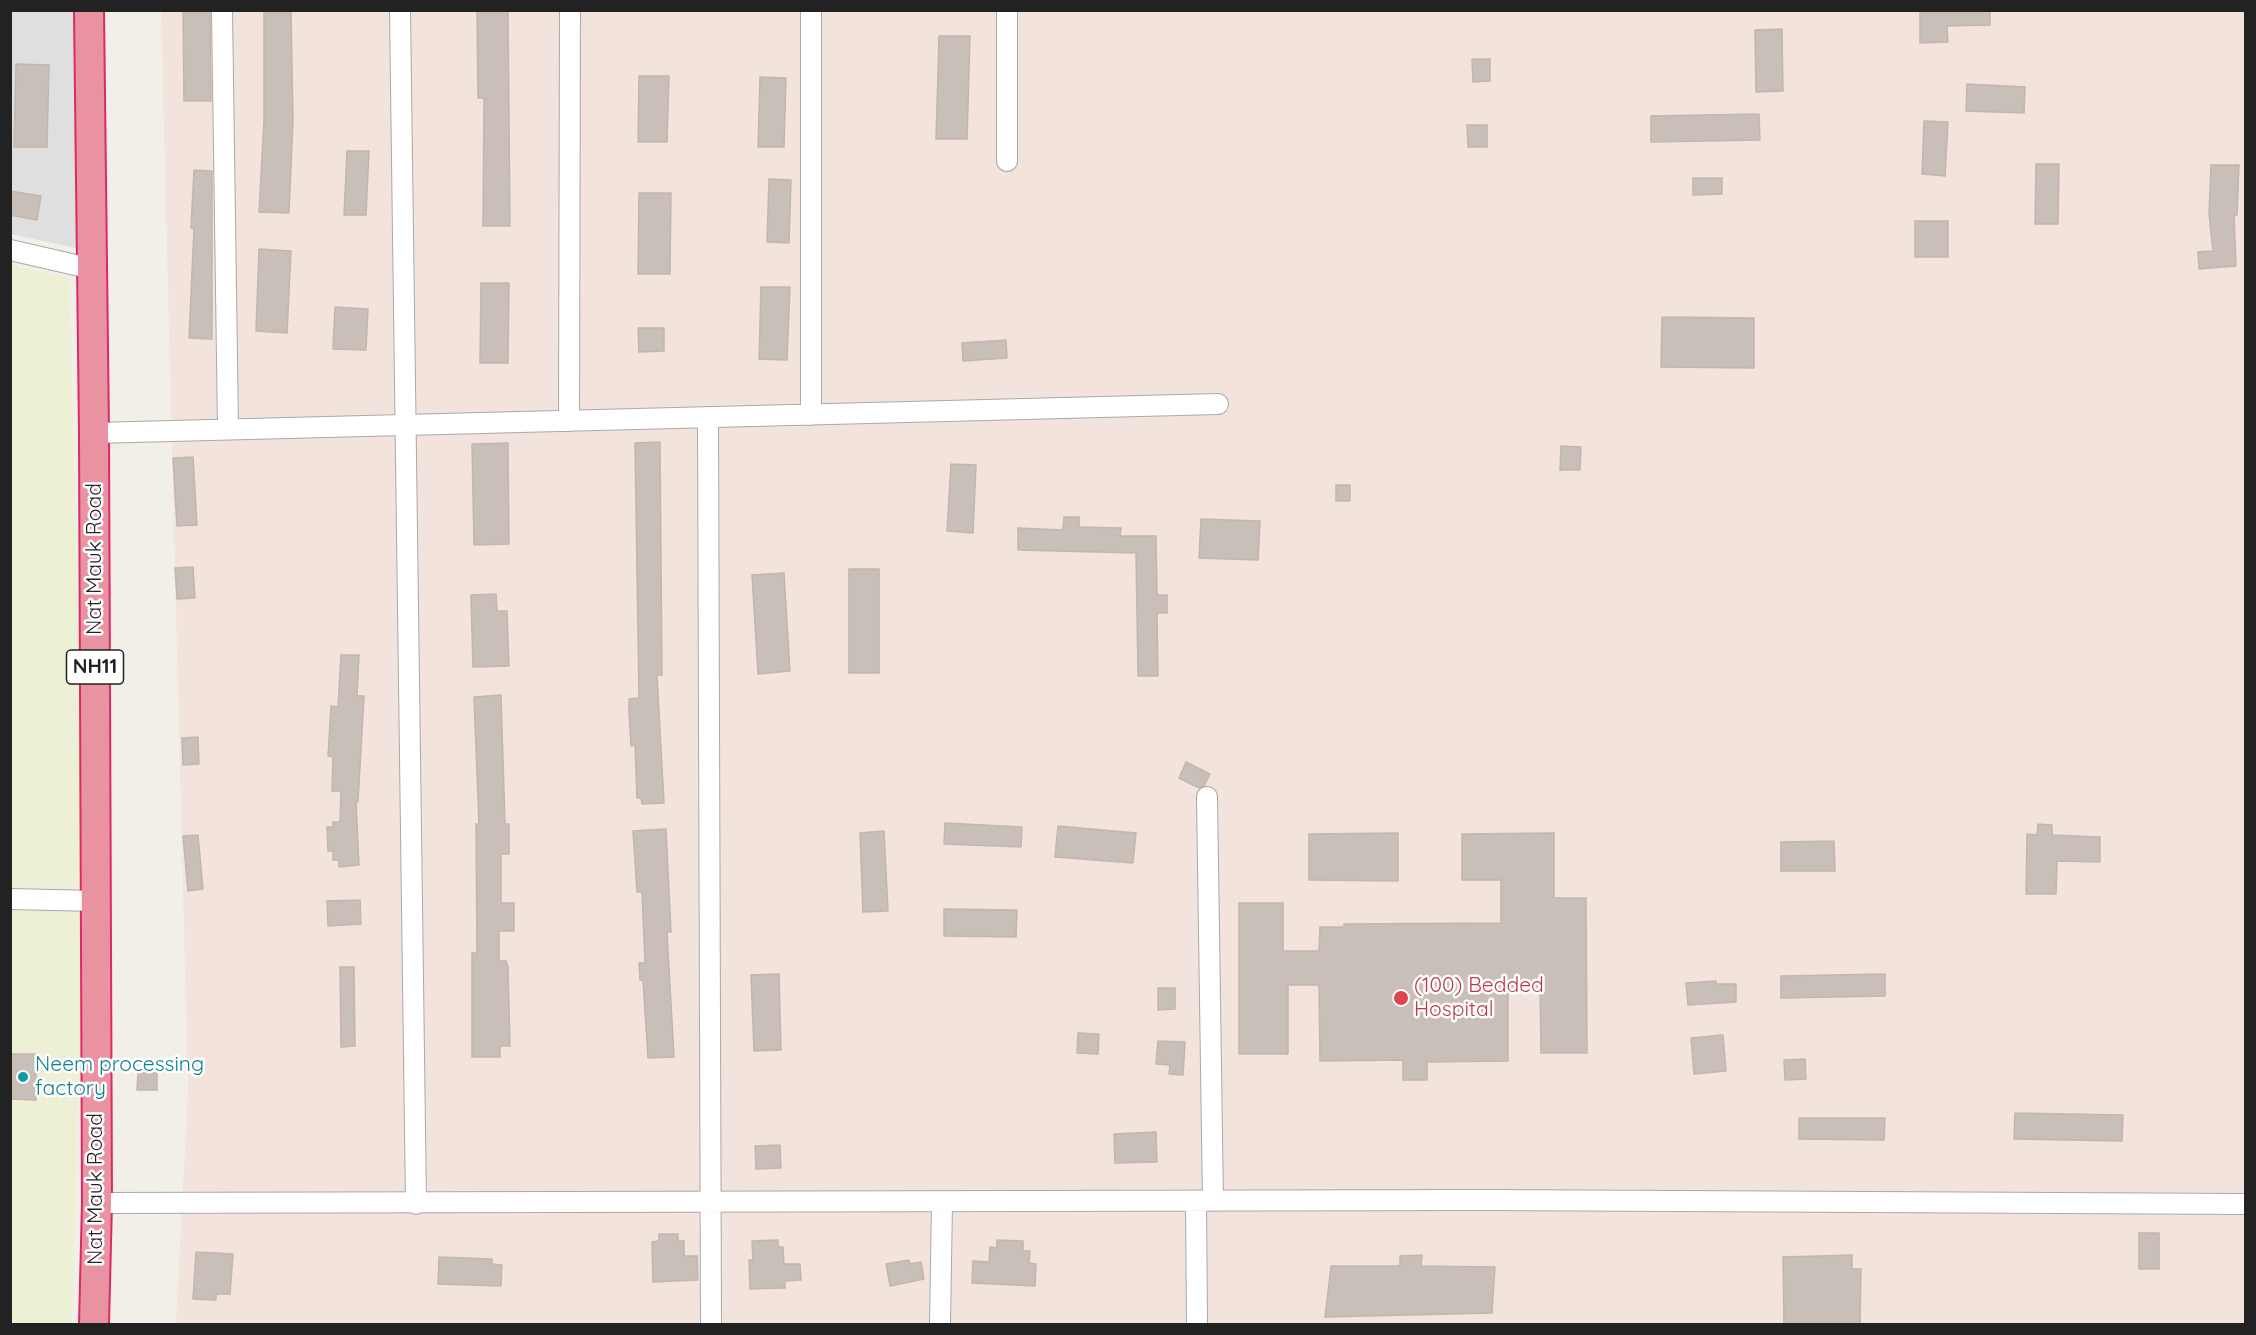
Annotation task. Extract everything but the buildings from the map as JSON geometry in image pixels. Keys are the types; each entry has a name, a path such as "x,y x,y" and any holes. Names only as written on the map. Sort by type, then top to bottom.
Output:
{"highway":[{"name":"Nat Mauk Road","path":"89,10 93,269 96,901 97,1203 94,1324"}],"street":[{"path":"222,10 228,429"},
{"path":"400,10 416,1204"},
{"path":"569,420 570,10"},
{"path":"811,10 811,415"},
{"path":"1007,10 1007,161"},
{"path":"10,250 93,269"},
{"path":"94,433 1218,404"},
{"path":"708,417 711,1324"},
{"path":"1197,1324 1205,1201 1207,797"},
{"path":"10,899 96,901"},
{"path":"97,1203 1205,1201 2246,1204"},
{"path":"940,1324 942,1202"}],"shaded area":[{"path":"11,11 74,11 76,248 11,234"},
{"path":"161,11 2245,11 2245,1324 176,1324 188,1090"}],"green space":[{"path":"11,265 69,278 85,861 72,1324 11,1324"}],"place":[{"name":"(100) Bedded Hospital","path":"1401,998"},
{"name":"Neem processing factory","path":"23,1077"}]}
